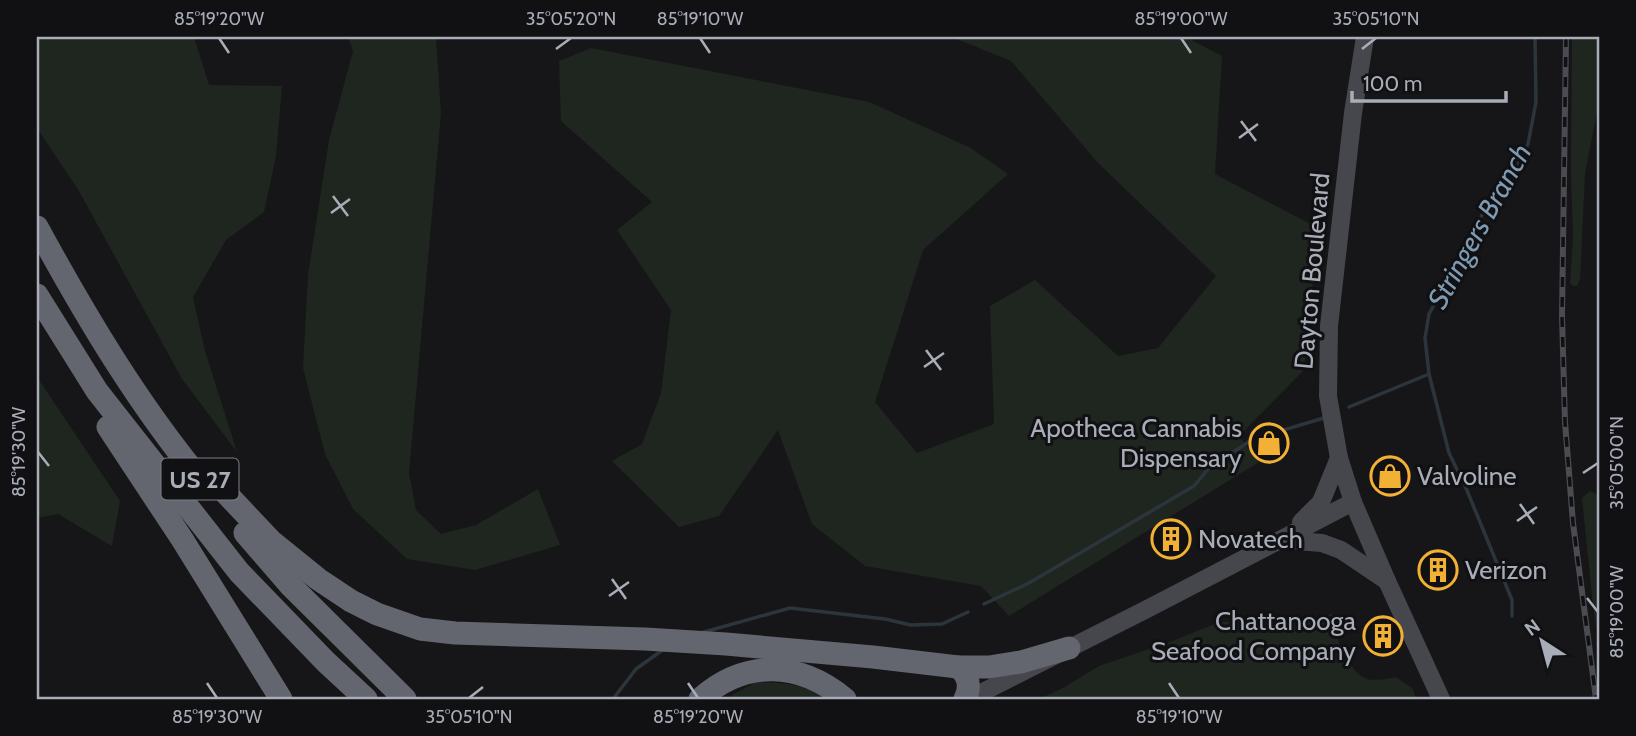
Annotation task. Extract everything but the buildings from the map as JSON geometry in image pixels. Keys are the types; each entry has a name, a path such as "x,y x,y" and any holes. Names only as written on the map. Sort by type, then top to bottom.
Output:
{"highway":[{"name":"US 27","path":"37,227 106,346 195,473 290,585 405,699"},
{"name":"US 27","path":"37,295 97,391 239,572 326,662 366,699"},
{"path":"97,391 107,426 281,699"},
{"path":"195,473 222,489 271,541 318,579 377,614 420,629 454,633 726,644 958,667 989,667 1021,662 1069,648"},
{"path":"958,667 968,680 967,699"},
{"path":"700,699 725,680 742,673 773,670 812,677 845,699"}],"main road":[{"name":"Dayton Boulevard","path":"1365,37 1353,113 1329,326 1328,396 1339,458 1353,502 1441,699"},
{"path":"1280,540 1321,502 1339,458"},
{"path":"967,699 1353,502"},
{"path":"1280,540 1322,543 1341,550 1387,582"}],"shaded area":[{"path":"37,37 194,37 209,85 282,86 276,156 264,212 226,240 193,297 205,351 237,452 182,379 79,191 37,128"},
{"path":"348,37 436,37 441,113 409,473 416,510 441,534 476,525 538,489 560,545 475,570 407,559 353,509 325,454 303,368 308,275 329,140 353,51"},
{"path":"952,37 1186,37 1222,56 1215,174 1318,228 1304,370 1239,436 1259,462 1009,616 981,586 865,566 812,524 778,430 719,516 679,527 612,461 642,444 661,393 671,310 617,230 652,202 561,121 559,61 591,48 869,102 969,147 1008,174 923,250 875,402 917,453 994,424 990,306 1035,280 1118,356 1158,348 1216,276 1098,163 1011,61"},
{"path":"1572,37 1599,37 1599,102 1585,174 1580,279 1577,286 1570,283 1573,238"},
{"path":"37,377 120,501 112,546 58,514 37,518"},
{"path":"1590,491 1599,495 1599,632 1593,606 1582,498"},
{"path":"1331,614 1341,617 1344,622 1336,628 1339,642 1346,657 1361,676 1371,680 1396,677 1413,689 1416,699 1039,699 1099,666 1220,622 1267,621 1291,625 1305,618"},
{"path":"756,682 793,685 828,699 725,699"}],"waterway":[{"name":"Stringers Branch","path":"1512,616 1512,600 1449,453 1429,374 1425,338 1429,314 1498,185 1518,165 1528,144 1536,102 1535,37"},
{"path":"1349,407 1429,374"},
{"path":"984,604 1029,583 1194,486 1209,468 1253,439 1324,418"},
{"path":"704,632 790,608 885,619 911,625 942,624 968,612"},
{"path":"613,699 636,669 664,649"}],"railway":[{"path":"1566,37 1562,316 1565,422 1573,523 1596,699"}],"place":[{"name":"Apotheca Cannabis Dispensary","path":"1269,443"},
{"name":"Valvoline","path":"1390,476"},
{"name":"Novatech","path":"1171,539"},
{"name":"Verizon","path":"1438,570"},
{"name":"Chattanooga Seafood Company","path":"1383,636"}]}
